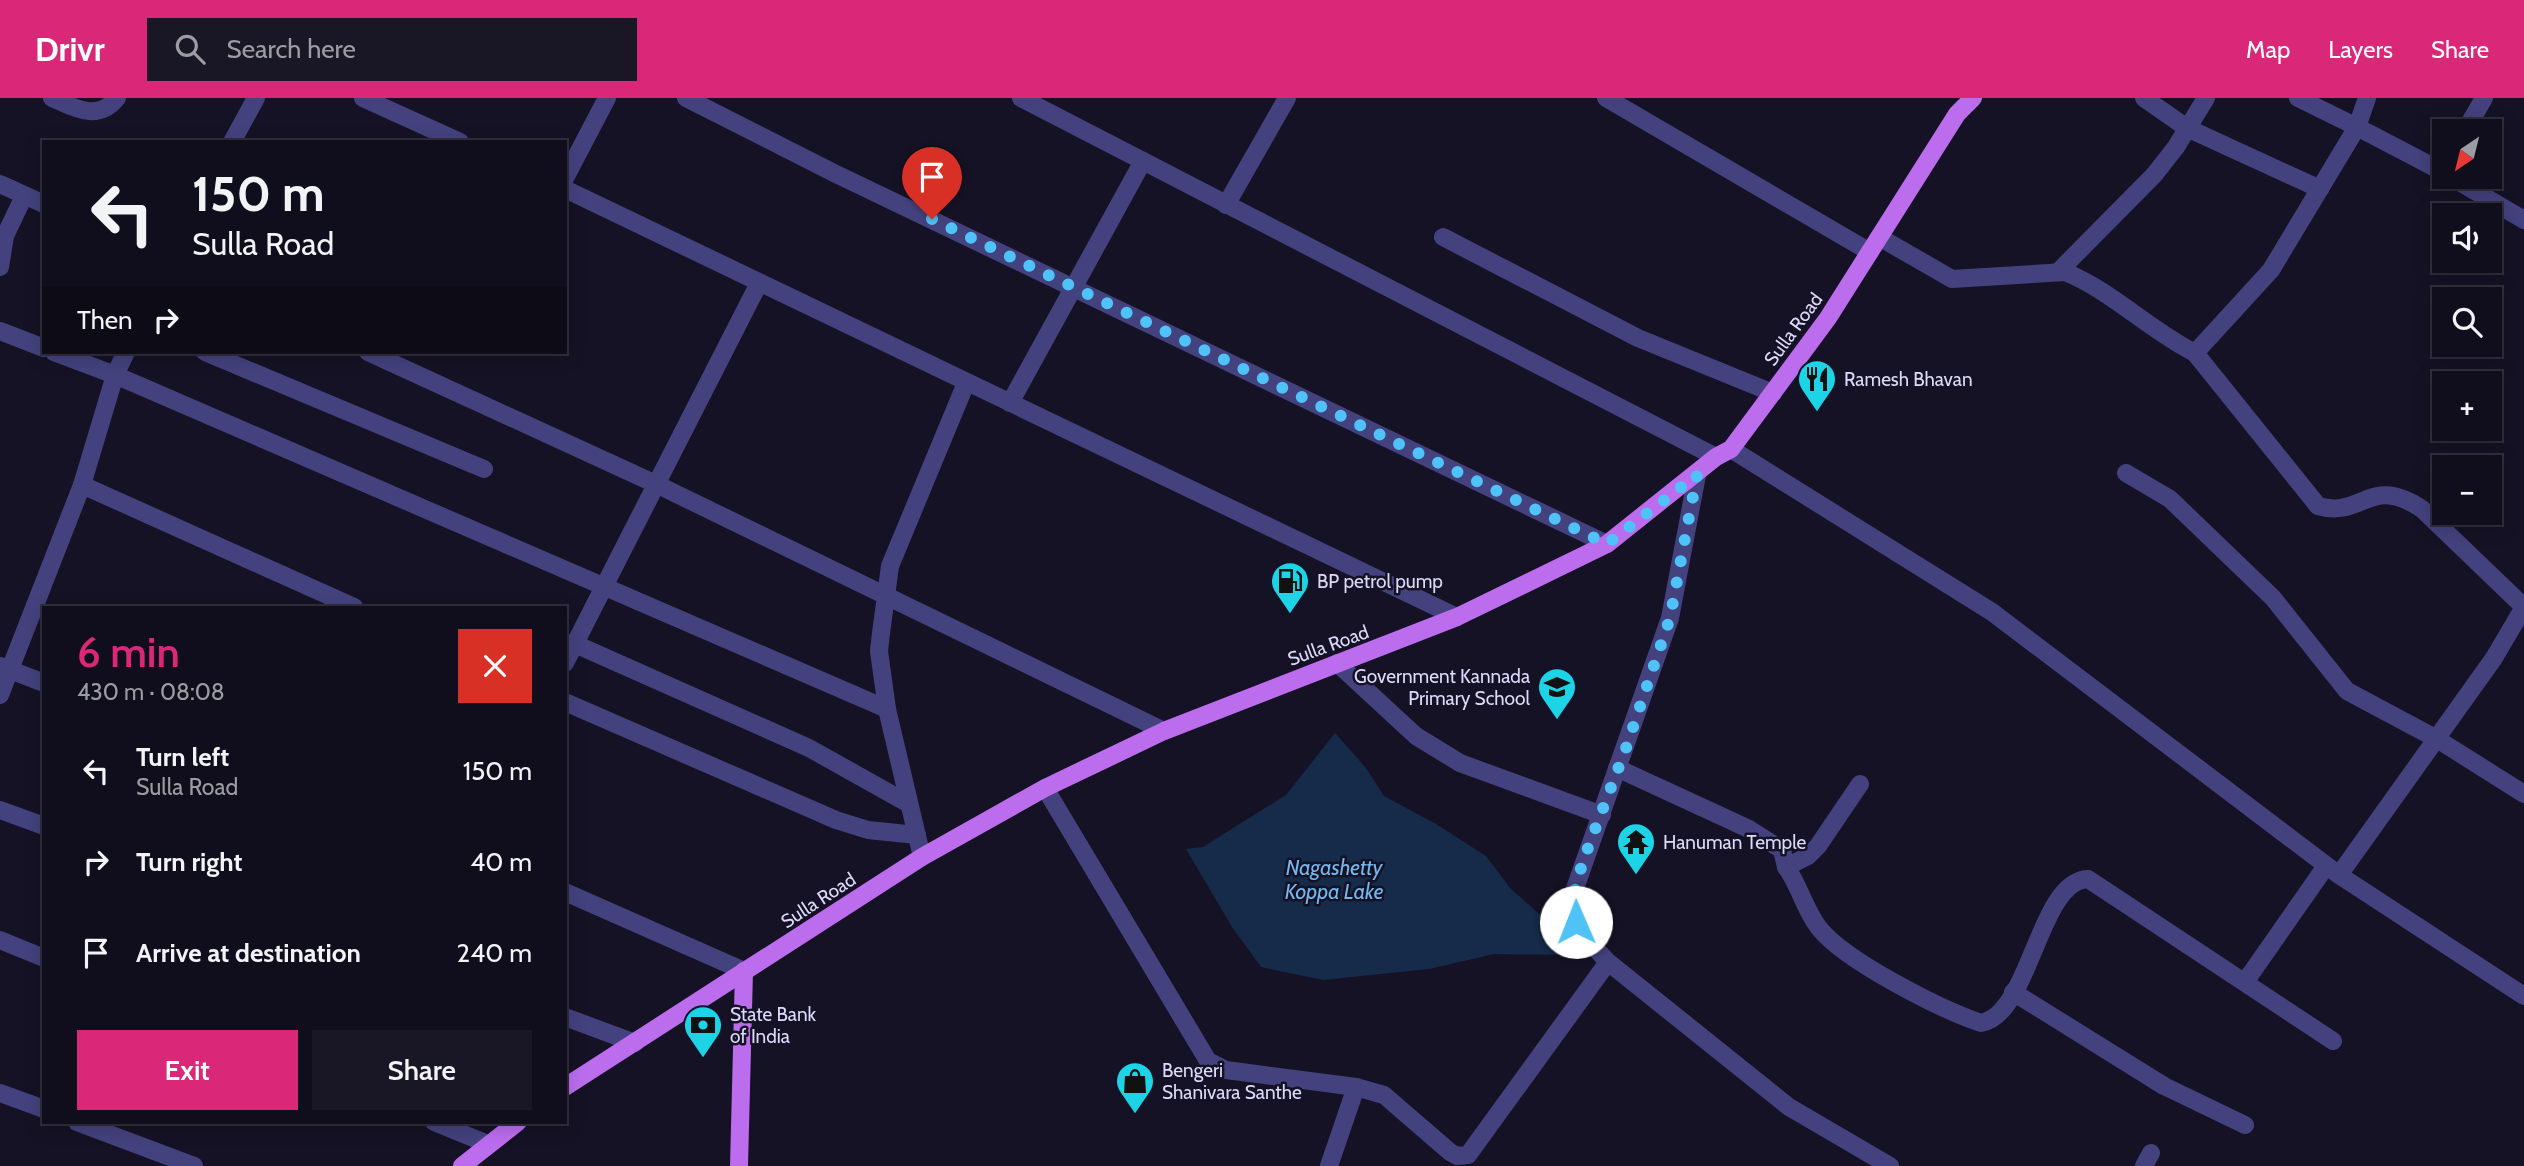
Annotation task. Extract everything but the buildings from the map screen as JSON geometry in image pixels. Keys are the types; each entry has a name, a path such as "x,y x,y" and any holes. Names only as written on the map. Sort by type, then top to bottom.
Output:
{"main road":[{"name":"Sulla Road","path":"567,1086 922,857 1045,788 1164,731 1457,617 1607,544 1723,453 1773,393 1828,318 1957,114 1973,98"},
{"path":"739,1166 744,971"},
{"path":"462,1166 515,1124"}],"street":[{"path":"52,98 90,113 103,111 117,98"},
{"path":"233,140 256,98"},
{"path":"363,98 456,140"},
{"path":"567,174 607,98"},
{"path":"686,98 836,174 1607,544"},
{"path":"1021,98 1226,205 1723,453 1992,612 2332,870 2524,996"},
{"path":"1226,205 1287,98"},
{"path":"1606,98 1875,244 1952,279 2058,272 2081,278 2163,337 2195,353 2318,506 2340,509 2384,495 2406,499 2422,509 2524,607 2494,658 2437,739 2245,982"},
{"path":"2144,98 2187,128 2320,189"},
{"path":"2058,272 2154,175 2206,98"},
{"path":"2298,98 2432,165"},
{"path":"2195,353 2271,270 2357,127 2367,98"},
{"path":"2472,119 2484,98"},
{"path":"1010,404 1143,161"},
{"path":"0,184 42,203"},
{"path":"2474,189 2524,220"},
{"path":"567,190 1457,617"},
{"path":"0,267 5,236 24,196"},
{"path":"1443,237 1638,338 1773,393"},
{"path":"567,659 760,283"},
{"path":"0,331 42,347"},
{"path":"59,354 115,375 604,589 887,709"},
{"path":"0,695 5,668 40,598 82,485 115,375 125,354"},
{"path":"210,354 484,469"},
{"path":"372,354 658,485 1164,731"},
{"path":"922,857 887,709 879,651 890,566 966,383"},
{"path":"2126,473 2170,499 2273,598 2347,691 2437,739 2524,794"},
{"path":"1697,475 1670,618 1602,815 1583,861 1573,897 1579,929 1608,962 1789,1107 1890,1166"},
{"path":"82,485 353,606"},
{"path":"575,644 808,748 909,804"},
{"path":"1337,663 1416,736 1460,763 1602,815"},
{"path":"5,668 42,682"},
{"path":"567,703 836,820 868,830 917,835"},
{"path":"1617,768 1749,829 1782,850 1786,867 1797,881 1806,909 1820,929 1872,970 1981,1023 1991,1021 1998,1015 2013,992 2059,899 2070,884 2078,879 2088,879 2333,1041"},
{"path":"1786,867 1808,856 1818,846 1860,784"},
{"path":"1045,788 1208,1061 1226,1070 1356,1087 1384,1095 1450,1152 1466,1162 1608,962"},
{"path":"0,810 42,825"},
{"path":"567,893 744,971"},
{"path":"0,940 42,957"},
{"path":"2013,992 2164,1086 2245,1125"},
{"path":"567,1018 635,1043"},
{"path":"1329,1166 1356,1087"},
{"path":"0,1093 42,1108"},
{"path":"82,1124 194,1166"},
{"path":"439,1124 488,1144"}],"water":[{"name":"Nagashetty Koppa Lake","path":"1335,733 1366,768 1384,796 1436,824 1486,856 1511,889 1552,925 1577,955 1494,954 1429,969 1323,980 1261,967 1232,927 1186,849 1203,847 1286,795"}],"place":[{"name":"Ramesh Bhavan","path":"1817,413"},
{"name":"BP petrol pump","path":"1290,615"},
{"name":"Government Kannada Primary School","path":"1557,721"},
{"name":"Hanuman Temple","path":"1636,876"},
{"name":"State Bank of India","path":"703,1059"},
{"name":"Bengeri Shanivara Santhe","path":"1135,1115"}],"route":[{"path":"932,219 1607,544 1697,475 1670,618 1626,748 1583,861 1573,897 1576,922"}]}
